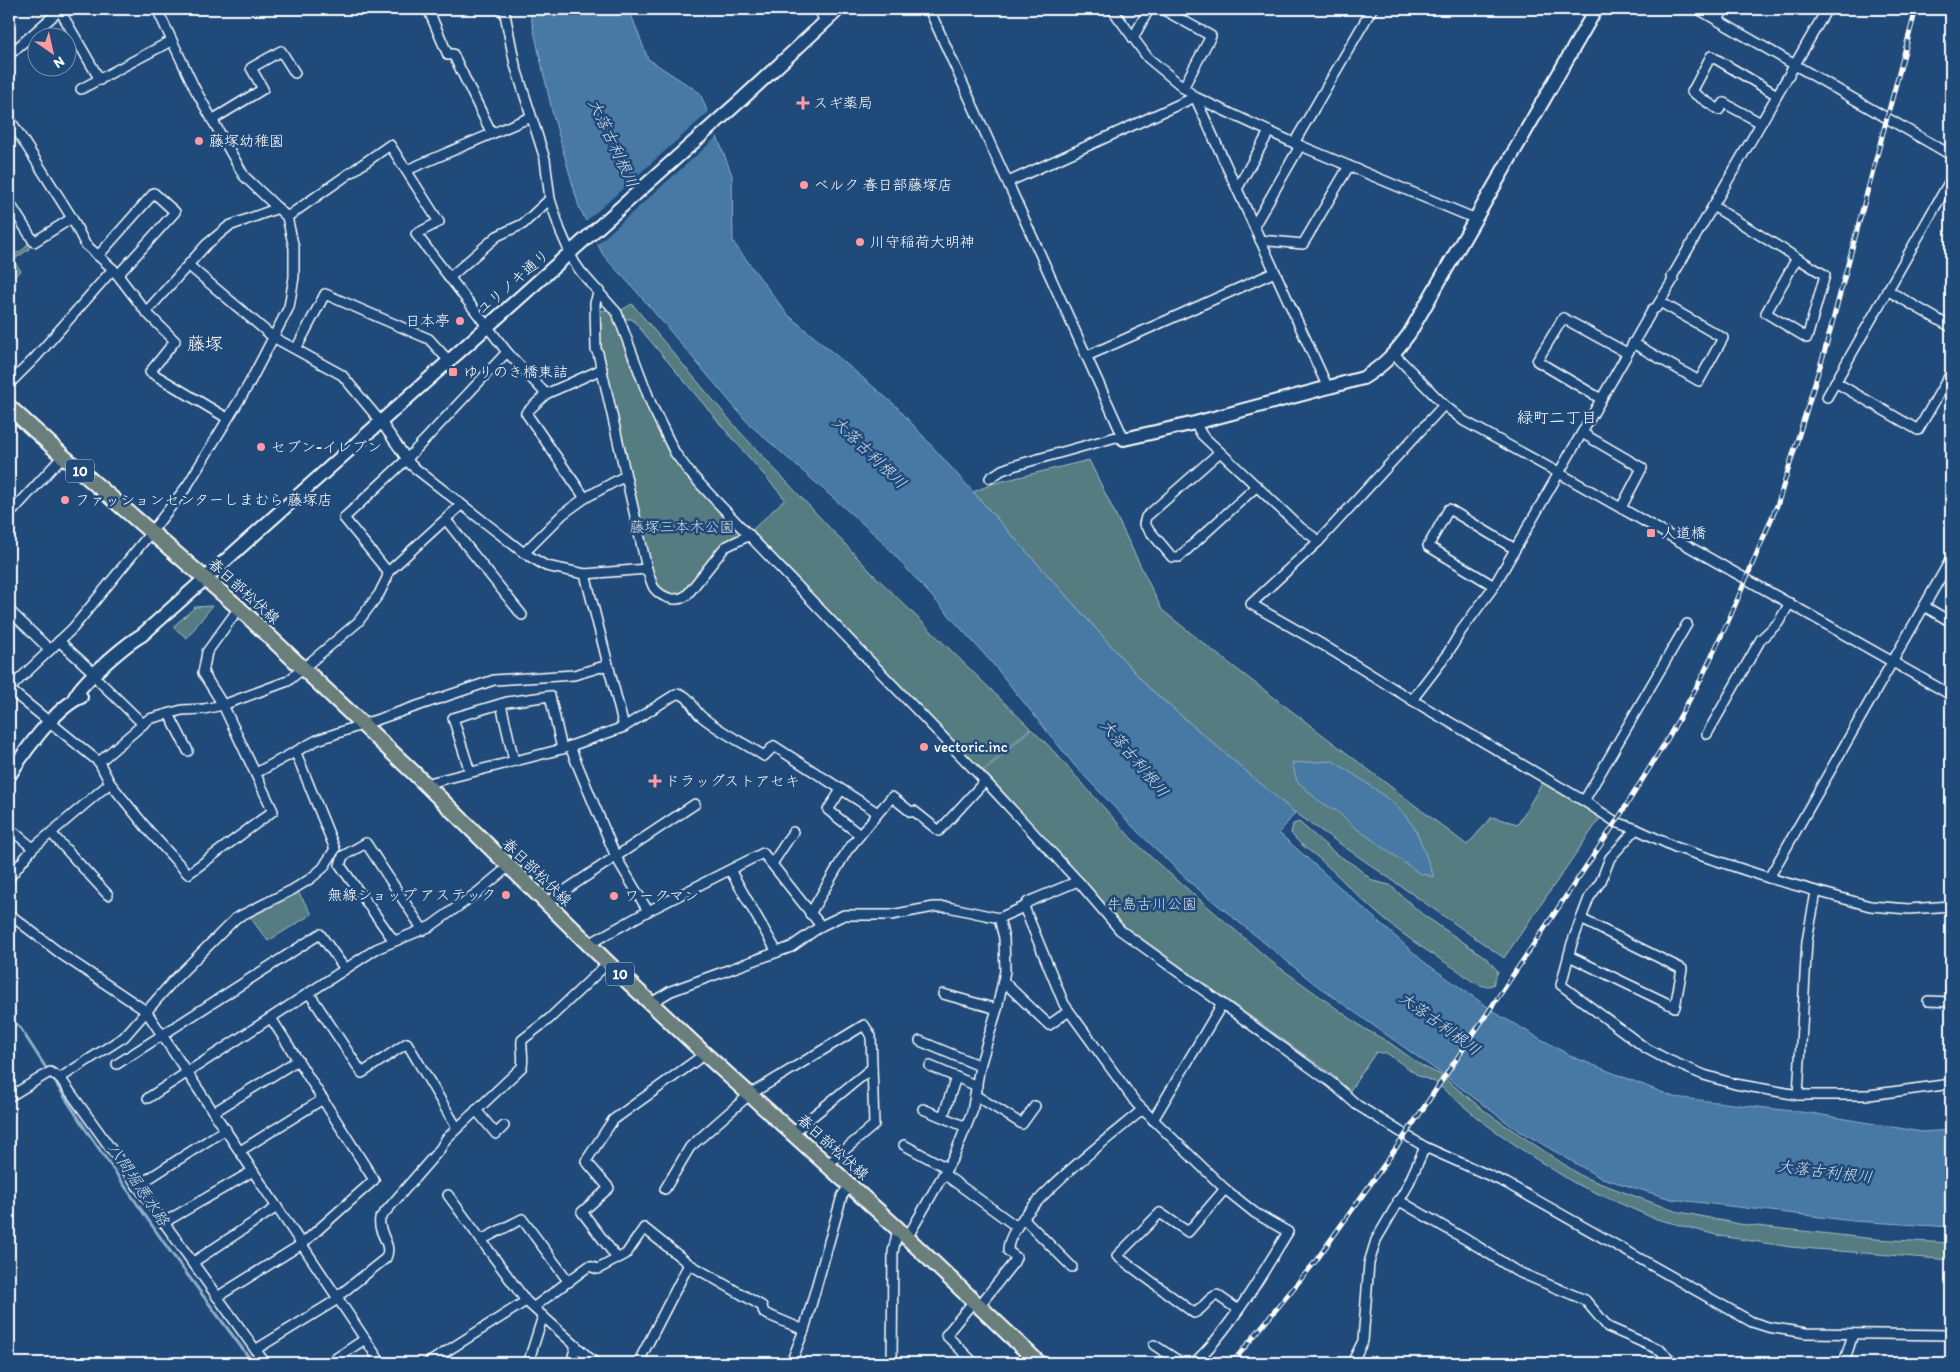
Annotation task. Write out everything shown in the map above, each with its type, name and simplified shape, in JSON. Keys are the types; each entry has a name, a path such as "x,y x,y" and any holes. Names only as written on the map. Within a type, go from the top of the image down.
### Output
{"main road":[{"name":"春日部松伏線","path":"9,407 62,456 206,578 303,667 608,963 705,1054 903,1233 1039,1363"}],"street":[{"path":"9,56 59,9 100,80"},
{"path":"157,9 171,41 212,120 244,176 287,217 294,248 294,277 289,307 249,384 187,486 152,532 73,628 9,689 98,762 110,783 149,831 188,874 273,811 223,705 203,673 207,652 239,608"},
{"path":"428,9 448,55 452,54 492,134"},
{"path":"504,9 515,65 545,159 550,199 560,230 570,254 581,272 617,312 652,406 675,453 690,473 985,781 1078,881 1120,930 1332,1082 1356,1105 1425,1147 1506,1183 1752,1322 1768,1327 1806,1333 1951,1335"},
{"path":"819,9 825,22"},
{"name":"ユリノキ通り","path":"9,776 17,762 50,722 74,700 81,697 97,678 139,645 142,636 724,116 839,9"},
{"path":"929,9 1124,439"},
{"path":"1112,9 1148,58 1195,97 1297,145 1476,219"},
{"path":"1133,38 1149,9"},
{"path":"1162,9 1211,36 1183,88"},
{"path":"1254,226 1372,9"},
{"path":"990,478 1002,470 1022,463 1116,437 1124,439 1195,423 1328,388 1362,378 1378,369 1394,354 1409,334 1596,9"},
{"path":"1698,9 1951,155"},
{"path":"1718,20 1724,9"},
{"path":"1412,700 1448,653 1461,631 1494,586 1653,309 1656,308 1673,280 1672,277 1827,9"},
{"path":"81,90 171,41"},
{"path":"212,120 263,89 252,68 281,51 295,73"},
{"path":"1761,123 1724,103 1719,110 1692,92 1711,56 1777,95"},
{"path":"1008,182 1195,97"},
{"path":"1195,97 1328,388"},
{"path":"407,170 531,117"},
{"path":"9,118 72,218 85,244 115,272 146,312 175,340 150,372 227,418"},
{"path":"1237,189 1269,132"},
{"path":"287,217 390,145 439,222 416,234 507,352 546,394"},
{"path":"1260,240 1303,244 1349,166"},
{"path":"1827,397 1951,179"},
{"path":"9,384 115,272 175,212 154,193 98,256"},
{"path":"449,278 497,236 523,224 550,199"},
{"path":"9,202 34,242 72,218"},
{"path":"1713,206 1825,275 1807,338 1766,313 1797,258"},
{"path":"146,312 206,245 229,226 278,208"},
{"path":"188,264 273,337 342,375 381,422 406,460 524,553 546,566 585,574 646,568"},
{"path":"1087,356 1275,272"},
{"path":"1888,290 1951,327"},
{"path":"599,291 595,303 596,350 602,369 646,568 654,587 675,600 682,599 725,547 750,535"},
{"path":"296,349 325,294 429,339 449,361"},
{"path":"1633,344 1699,381 1723,338 1660,302"},
{"path":"1601,399 1537,361 1563,318 1628,354"},
{"path":"388,572 344,518 406,460 507,352"},
{"path":"1394,354 1444,405 1464,421 1951,694"},
{"path":"585,498 526,413 546,394 602,369"},
{"path":"1835,382 1918,430 1951,373"},
{"path":"1444,405 1318,541 1251,604 1584,801 1616,822 1675,847 1769,878 1870,906 1909,909 1951,906"},
{"path":"1195,423 1202,435 1318,541"},
{"path":"1582,433 1642,468 1621,508"},
{"path":"1220,452 1146,517 1144,524 1172,557 1180,557 1257,486"},
{"path":"9,515 62,456"},
{"path":"524,553 563,514 585,498 625,476"},
{"path":"98,762 149,719 182,710 204,709 223,705 288,680 358,622 379,594 388,572 461,505"},
{"path":"1494,586 1428,546 1448,509 1515,549"},
{"path":"446,520 522,615"},
{"path":"1769,878 1951,559"},
{"path":"585,574 624,726"},
{"path":"1707,734 1761,639 1778,622 1790,603"},
{"path":"1924,606 1951,622"},
{"path":"9,610 50,650"},
{"path":"1584,801 1686,624"},
{"path":"59,640 143,724"},
{"path":"256,774 317,740 494,680 574,675 608,665"},
{"path":"425,784 566,748 624,726 676,694 681,694 686,696 700,715 764,756 774,746 878,814"},
{"path":"470,772 453,718 501,704 550,696 566,748 616,857 648,911"},
{"path":"501,704 514,761"},
{"path":"169,714 188,751"},
{"path":"60,1078 124,1037 146,1011 236,918 292,890 324,868 335,849 296,753"},
{"path":"810,914 847,851 892,797 939,830 985,781"},
{"path":"9,878 33,848 110,783"},
{"path":"841,790 828,810 860,835"},
{"path":"546,904 695,804"},
{"path":"9,828 33,848"},
{"path":"1636,829 1610,858 1601,880 1589,898 1561,985 1644,1047 1668,1060 1727,1082 1798,1094 1869,1095 1951,1084"},
{"path":"772,864 793,832"},
{"path":"51,833 108,895"},
{"path":"394,942 340,865 343,856 366,843 423,930"},
{"path":"589,944 648,911 764,853 821,926"},
{"path":"148,1098 376,949 431,926 508,867"},
{"path":"730,870 778,952"},
{"path":"651,1003 671,991 778,952 807,937 821,926 844,916 891,915 934,907 999,918 1024,907 1028,902 1078,881"},
{"path":"1798,1094 1807,942 1816,892"},
{"path":"1024,907 1064,1004 1142,1110 1225,1189 1255,1213 1288,1232 1207,1351 1194,1363"},
{"path":"9,914 62,954 146,1011 381,1363"},
{"path":"892,1363 892,1252 946,1171 972,1112 980,1066 997,1009 1005,971 1004,938 999,918"},
{"path":"1569,956 1675,1007 1682,969 1581,919"},
{"path":"117,1064 320,934 345,969"},
{"path":"256,1350 338,1298 386,1258 389,1247 380,1229 380,1218 457,1128 522,1067 524,1059 521,1048 522,1040 549,1019 608,963"},
{"path":"1003,981 1049,1025 1069,1011"},
{"path":"309,993 362,1073 407,1043 457,1128"},
{"path":"942,994 997,1009"},
{"path":"1928,1001 1951,1002"},
{"path":"1153,1120 1222,1004"},
{"path":"217,1297 302,1244 374,1180 271,1018"},
{"path":"665,1189 690,1147 750,1095 864,1025 871,1036 874,1125 827,1165"},
{"path":"920,1042 980,1066"},
{"path":"617,1258 582,1212 609,1188 586,1161 613,1120 705,1054"},
{"path":"214,1112 298,1060"},
{"path":"930,1066 956,1077 1022,1124 1035,1106"},
{"path":"792,1133 872,1068"},
{"path":"9,1097 50,1072 60,1078 265,1363"},
{"path":"943,1117 956,1077"},
{"path":"240,1151 323,1099"},
{"path":"923,1109 966,1127"},
{"path":"476,1110 496,1134 504,1126"},
{"path":"974,1363 946,1335 977,1304 1014,1262 1016,1257 1008,1251 1008,1243 1017,1227 1054,1185 1142,1110"},
{"path":"137,1186 226,1130"},
{"path":"904,1146 946,1171 1017,1227"},
{"path":"1352,1363 1363,1341 1369,1263 1376,1240 1407,1187 1425,1147"},
{"path":"163,1223 253,1171"},
{"path":"791,1363 804,1330 842,1196 850,1185"},
{"path":"1225,1189 1188,1232 1160,1213 1117,1256 1194,1313 1200,1311 1211,1297 1217,1295 1237,1309"},
{"path":"448,1195 530,1304 595,1363"},
{"path":"1398,1200 1516,1271 1586,1300 1608,1326 1660,1350 1674,1363"},
{"path":"192,1263 277,1207"},
{"path":"1023,1218 1072,1267"},
{"path":"481,1240 522,1219 569,1282"},
{"path":"428,1363 569,1282 588,1266 598,1269 626,1254 644,1228 689,1264 762,1306 764,1313 804,1330"},
{"path":"638,1363 689,1264"},
{"path":"528,1363 543,1316"},
{"path":"1844,1363 1853,1334"},
{"path":"329,1363 365,1339"},
{"path":"1154,1344 1182,1363"},
{"path":"571,1363 576,1346"}],"green space":[{"path":"28,243 30,246 28,250 13,260 21,271 9,280 9,258 24,249"},
{"name":"藤塚三本木公園","path":"632,304 740,432 871,572 1030,728 982,772 750,532 785,499 632,319 623,319 616,325 654,418 672,454 743,534 722,544 690,587 679,596 667,592 660,587 651,568 598,337 597,311 607,310 611,316"},
{"path":"1089,460 1162,610 1467,845 1492,817 1518,824 1545,778 1603,814 1504,958 1290,809 1149,688 973,492 995,483"},
{"path":"212,606 187,638 173,627 195,607"},
{"name":"牛島古川公園","path":"1031,729 1048,745 1131,838 1272,962 1365,1029 1390,1043 1422,1066 1439,1074 1490,1115 1583,1177 1675,1211 1739,1224 1875,1239 1951,1243 1951,1260 1790,1247 1720,1236 1653,1218 1576,1184 1531,1156 1480,1120 1435,1082 1419,1076 1388,1054 1376,1052 1349,1092 1334,1076 1123,925 983,773"},
{"path":"1299,822 1336,854 1354,865 1373,881 1390,885 1422,914 1485,957 1498,971 1493,985 1483,986 1473,982 1428,952 1384,919 1294,837 1291,833 1293,824"},
{"path":"298,892 312,914 268,941 249,916"}],"water":[{"name":"大落古利根川","path":"529,9 629,9 648,59 700,93 732,175 733,242 787,314 896,406 1149,688 1295,813 1279,833 1424,962 1502,1017 1573,1057 1674,1097 1817,1114 1922,1132 1951,1130 1951,1227 1853,1221 1671,1199 1599,1177 1513,1127 1315,984 1192,884 1138,832 1075,766 993,664 880,539 749,424 637,292 603,255 579,207 553,115"},
{"path":"1333,761 1375,789 1412,824 1434,877 1419,873 1353,826 1338,812 1319,801 1297,781 1292,763"}],"pier":[{"path":"710,111 719,135 596,245 584,223"}],"waterway":[{"name":"八間堀悪水路","path":"9,1016 21,1029 84,1127 167,1247 253,1363"}],"railway":[{"path":"1232,1363 1315,1262 1406,1134 1616,822 1668,738 1701,679 1730,617 1778,503 1825,350 1916,9"}],"place":[{"name":"スギ薬局","path":"803,103"},
{"name":"藤塚幼稚園","path":"199,141"},
{"name":"ベルク 春日部藤塚店","path":"804,185"},
{"name":"川守稲荷大明神","path":"860,242"},
{"name":"日本亭","path":"460,321"},
{"name":"ゆりのき橋東詰","path":"453,372"},
{"name":"セブン-イレブン","path":"261,447"},
{"name":"ファッションセンターしまむら 藤塚店","path":"65,500"},
{"name":"人道橋","path":"1651,533"},
{"name":"vectoric.inc","path":"924,747"},
{"name":"ドラッグストアセキ","path":"655,781"},
{"name":"無線ショップ アステック","path":"506,895"},
{"name":"ワークマン","path":"614,896"}],"district":[{"name":"藤塚","path":"205,344"},
{"name":"緑町二丁目","path":"1557,417"}]}
